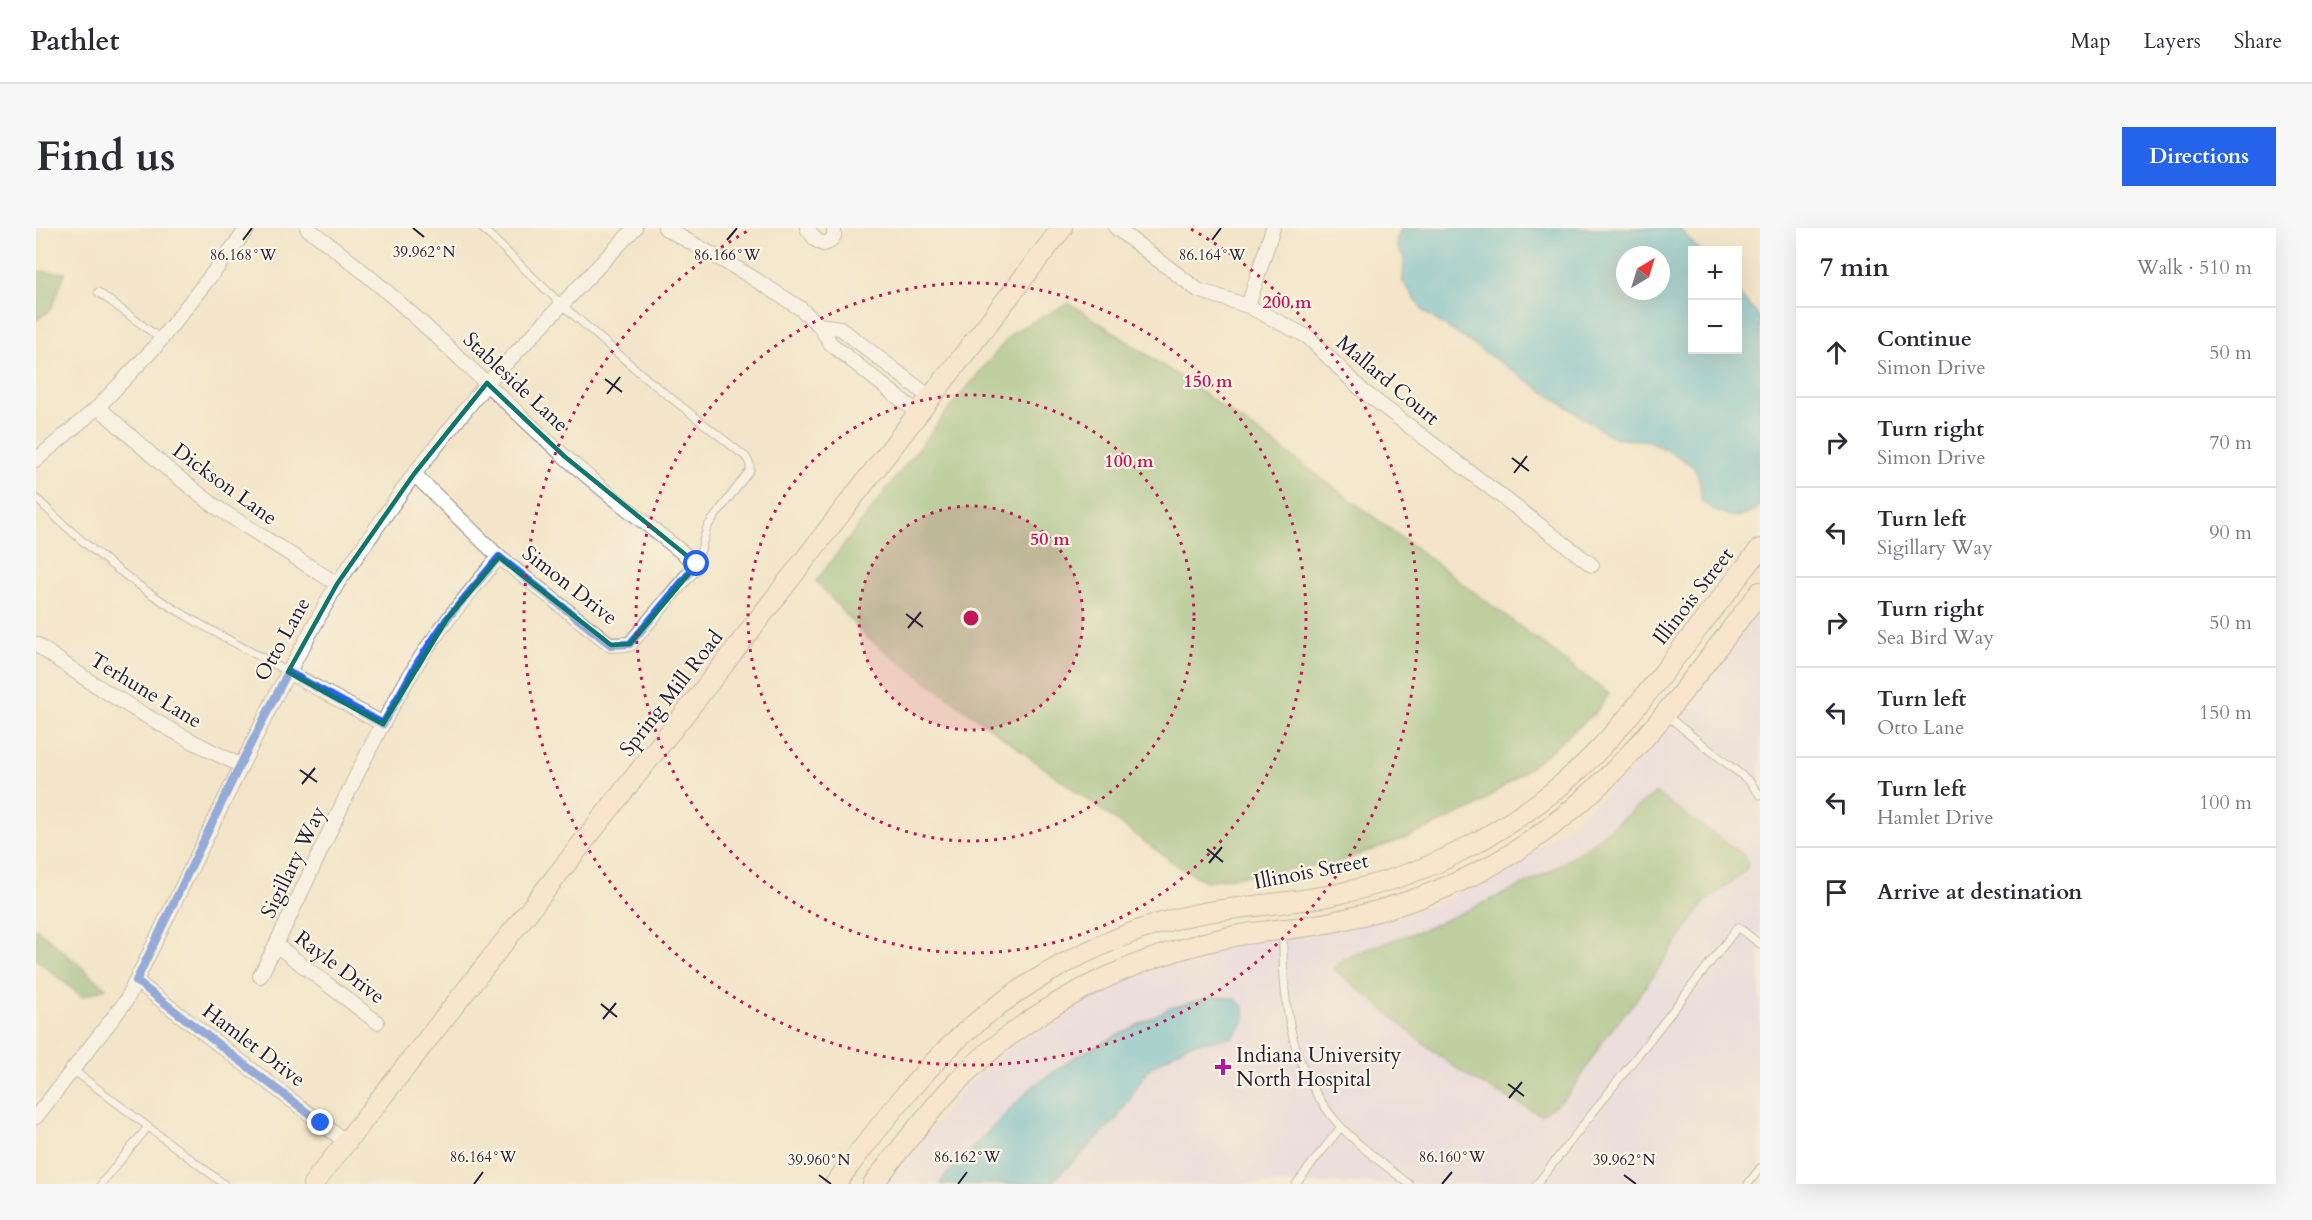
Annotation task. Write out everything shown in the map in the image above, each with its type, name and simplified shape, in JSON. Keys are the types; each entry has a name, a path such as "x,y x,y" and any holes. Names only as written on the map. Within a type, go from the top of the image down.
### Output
{"street":[{"path":"36,460 98,407 161,339 248,228"},
{"name":"Stableside Lane","path":"307,228 347,257 403,304 564,456 697,564"},
{"name":"Otto Lane","path":"36,1117 126,1001 240,765 337,584 414,474 487,383 634,228"},
{"path":"665,228 745,273 800,308 819,325 831,344 924,406"},
{"path":"807,228 816,240 823,244 829,242 834,236 834,228"},
{"name":"Spring Mill Road","path":"313,1184 720,669 1062,228"},
{"name":"Mallard Court","path":"1116,228 1198,290 1248,306 1308,338 1363,391 1592,565"},
{"path":"1248,306 1273,228"},
{"name":"Dickson Lane","path":"98,407 164,466 216,507 337,584"},
{"name":"Simon Drive","path":"414,474 499,557 611,645 630,644 697,564"},
{"name":"Illinois Street","path":"835,1184 872,1136 943,1053 984,1017 1029,985 1077,958 1153,926 1206,913 1340,894 1393,879 1444,860 1514,820 1579,770 1616,731 1760,549"},
{"name":"Sigillary Way","path":"260,976 383,724 418,662 447,619 499,557"},
{"path":"873,1184 955,1083 1010,1035 1055,1005 1110,975 1161,956 1213,941 1347,919 1400,905 1451,885 1500,860 1546,831 1589,796 1628,758 1760,592"},
{"name":"Terhune Lane","path":"36,644 86,681 148,718 240,765"},
{"path":"288,672 383,724"},
{"name":"Rayle Drive","path":"276,945 377,1022"},
{"name":"Hamlet Drive","path":"136,981 346,1142"}],"lane":[{"path":"482,228 561,304 656,386 746,457 750,470 707,527 697,564"},
{"path":"98,292 161,339"},
{"path":"36,498 94,551 139,585 184,614 288,672"},
{"path":"1665,714 1749,781 1760,795"},
{"path":"1537,1184 1738,927 1760,944"},
{"path":"1283,929 1285,994 1290,1033 1299,1060 1315,1092 1341,1127 1409,1184"},
{"path":"73,1070 224,1184"},
{"path":"101,1184 148,1127"},
{"path":"1296,1184 1341,1127"},
{"path":"1748,1184 1760,1168"}],"highlighted area":[{"path":"487,383 564,456 697,564 630,644 611,645 499,557 447,619 383,724 288,672 337,584 414,474"}],"shaded area":[{"path":"1760,608 1760,1184 886,1184 962,1090 1004,1052 1059,1012 1119,981 1168,962 1250,941 1345,929 1433,905 1496,874 1531,852 1575,821 1613,786 1656,741"}],"green space":[{"path":"36,271 65,273 51,309 36,321"},
{"path":"1069,303 1139,349 1275,445 1609,694 1596,712 1548,753 1476,807 1406,838 1335,863 1205,881 1178,866 865,636 816,581 948,410 1013,332"},
{"path":"1655,793 1741,853 1748,865 1745,871 1705,902 1636,1000 1606,1036 1565,1098 1541,1115 1463,1073 1333,969 1349,955 1425,929 1521,886 1557,867"},
{"path":"36,928 106,988 82,997 36,959"}],"water":[{"path":"1402,228 1679,228 1695,246 1688,246 1688,354 1742,354 1742,298 1760,318 1760,506 1753,512 1738,516 1722,514 1715,510 1701,500 1698,475 1694,468 1685,461 1648,441 1611,436 1424,312 1403,282 1404,259 1397,246 1397,238"},
{"path":"1212,997 1234,998 1244,1007 1245,1019 1233,1037 1188,1044 1148,1069 1116,1120 1050,1184 940,1184 944,1177 1031,1088 1074,1058 1170,1008"}],"place":[{"name":"Indiana University North Hospital","path":"1223,1067"}],"route":[{"path":"321,1123 136,981 240,765 288,672 383,724 418,662 447,619 499,557 611,645 630,644 697,564"}]}
